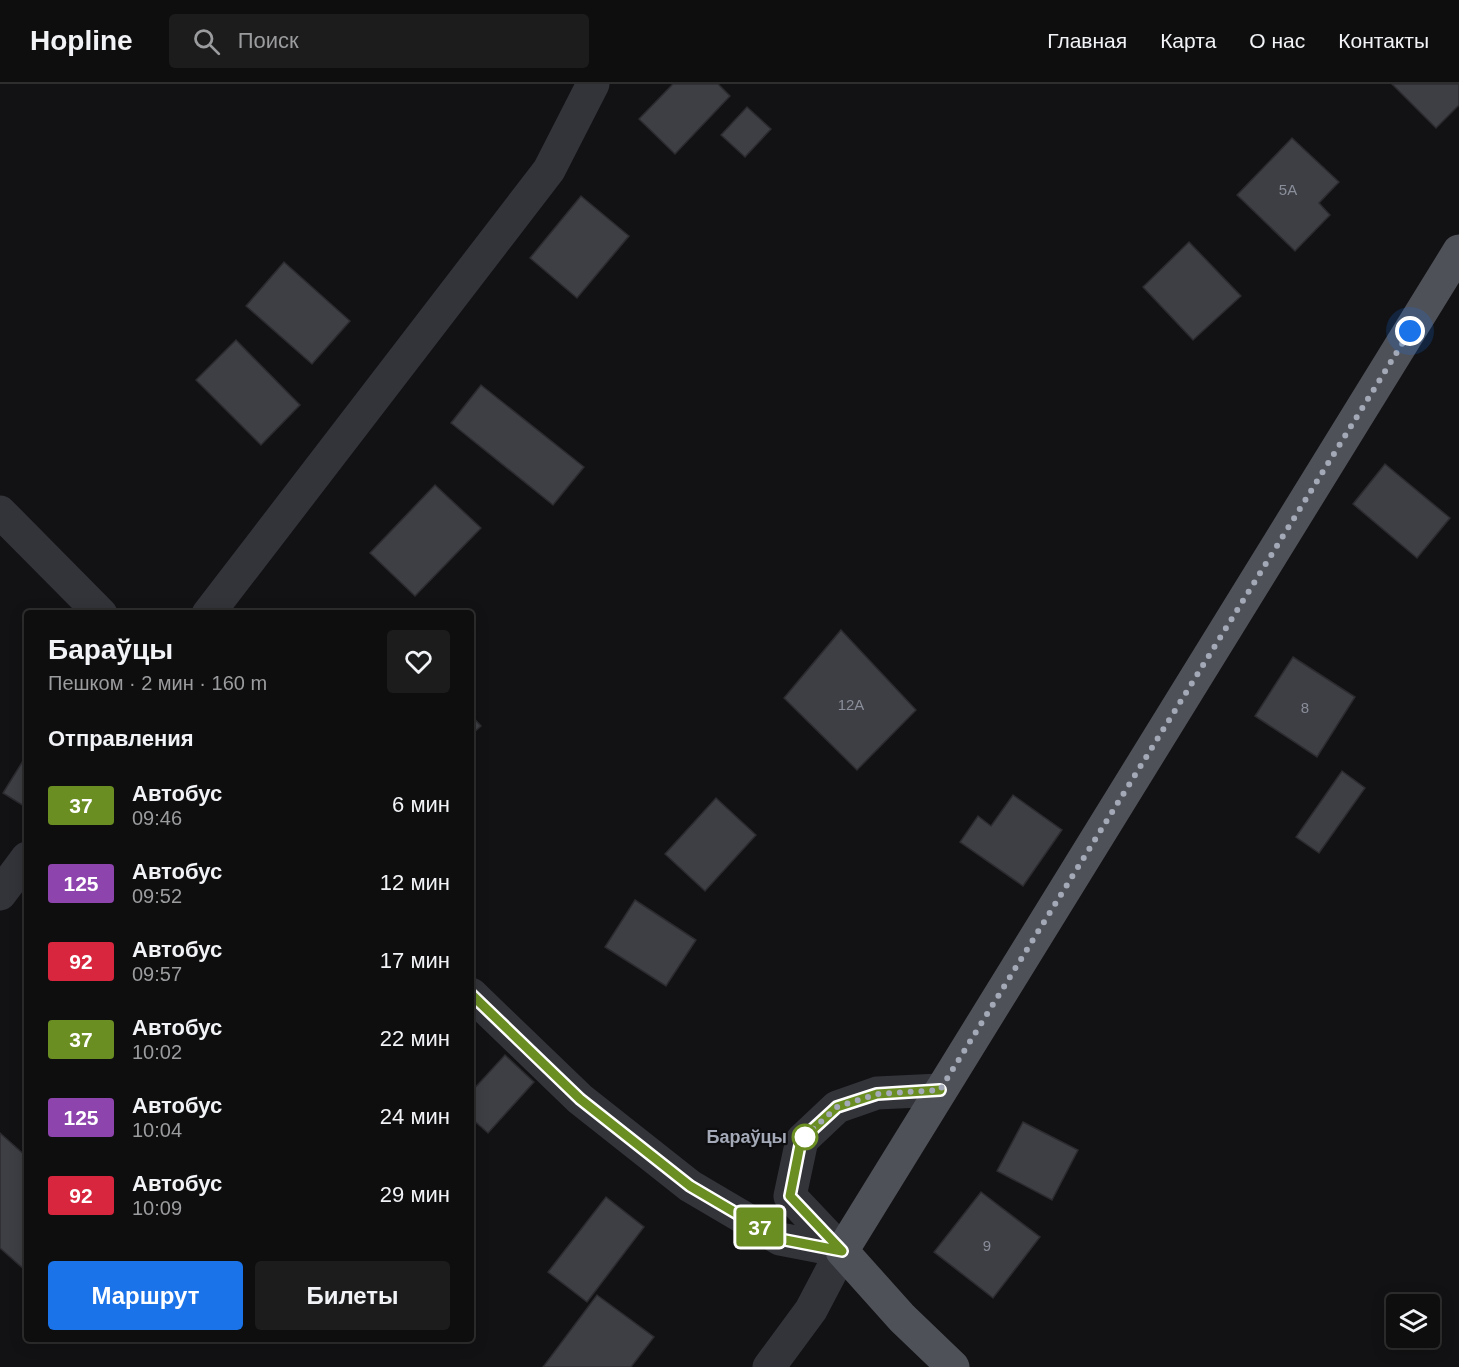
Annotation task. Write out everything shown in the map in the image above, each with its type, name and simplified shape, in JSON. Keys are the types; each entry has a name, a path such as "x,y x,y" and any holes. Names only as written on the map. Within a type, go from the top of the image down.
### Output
{"main road":[{"path":"953,1367 902,1318 842,1251 1459,251"}],"street":[{"path":"211,610 549,170 594,84"},
{"path":"0,512 97,610"},
{"path":"0,894 24,862"},
{"path":"474,997 580,1099 690,1186 780,1239 842,1251"},
{"path":"842,1251 790,1196 801,1140 837,1107 877,1094 940,1090"},
{"path":"769,1367 811,1310 842,1251"}],"building":[{"path":"673,84 718,84 730,96 675,154 639,119"},
{"path":"1392,84 1459,84 1459,105 1436,128"},
{"path":"747,107 771,129 745,157 721,135"},
{"path":"1292,138 1339,182 1319,203 1330,215 1295,251 1237,195"},
{"path":"581,196 629,236 577,298 530,258"},
{"path":"1189,242 1241,296 1193,340 1143,287"},
{"path":"284,262 350,321 312,364 246,306"},
{"path":"236,340 300,405 261,445 196,380"},
{"path":"481,385 584,467 553,505 451,423"},
{"path":"1385,464 1450,518 1417,558 1353,504"},
{"path":"435,485 481,528 415,596 370,553"},
{"path":"841,630 916,710 857,770 784,698"},
{"path":"1293,657 1355,697 1317,757 1255,716"},
{"path":"474,718 481,726 474,732"},
{"path":"24,759 24,806 3,793"},
{"path":"1342,771 1365,788 1319,853 1296,837"},
{"path":"1013,795 1062,830 1023,886 960,842 978,816 991,826"},
{"path":"716,798 756,835 705,891 665,854"},
{"path":"635,900 696,940 666,986 605,947"},
{"path":"505,1055 534,1082 488,1133 474,1121 474,1089"},
{"path":"1023,1122 1078,1150 1052,1200 997,1171"},
{"path":"0,1133 24,1154 24,1269 0,1248"},
{"path":"981,1192 1040,1237 993,1298 934,1252"},
{"path":"606,1197 644,1227 587,1302 548,1272"},
{"path":"597,1295 654,1337 631,1367 543,1367"}],"bus line":[{"name":"37","path":"474,997 580,1099 690,1186 780,1239 842,1251 790,1196 801,1140 837,1107 877,1094 940,1090"}],"place":[{"name":"Бараўцы","path":"805,1137"}],"route":[{"path":"805,1137 801,1140 837,1107 877,1094 940,1090 1410,331"}]}
